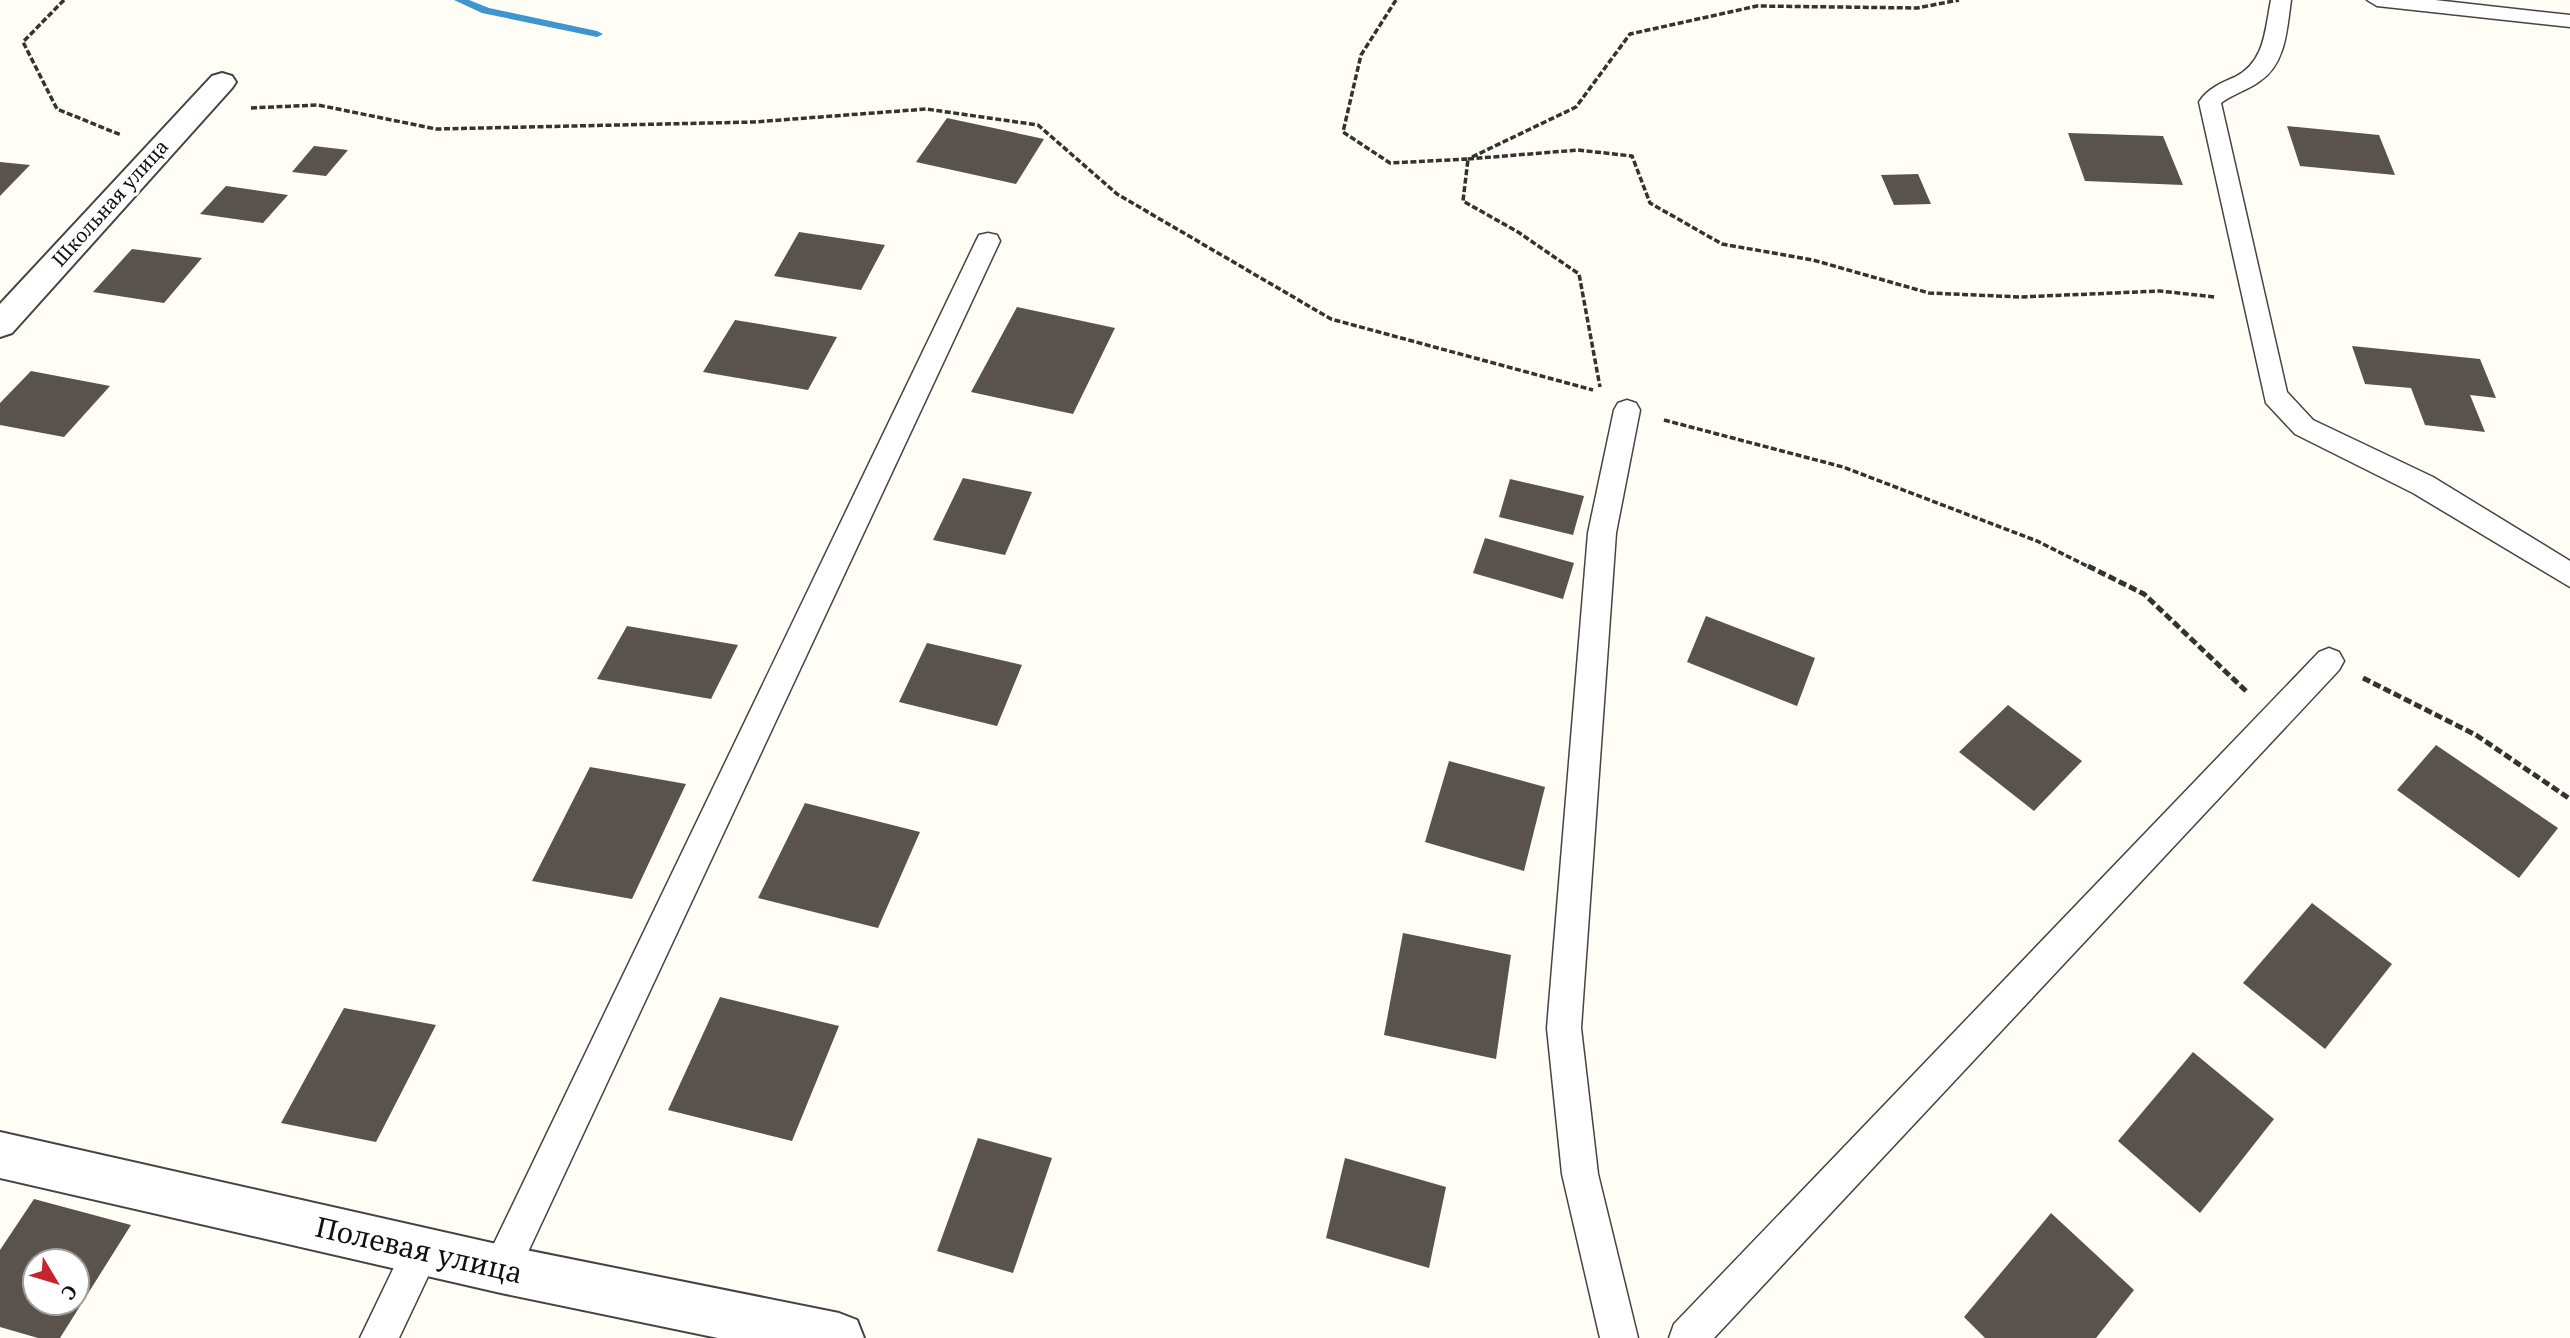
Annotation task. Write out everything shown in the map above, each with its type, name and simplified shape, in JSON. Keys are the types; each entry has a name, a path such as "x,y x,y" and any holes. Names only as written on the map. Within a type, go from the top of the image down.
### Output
{"street":[{"name":"Школьная улица","path":"0,325 222,82"},
{"name":"Полевая улица","path":"0,1155 501,1269 839,1338"}],"lane":[{"path":"2281,0 2270,55 2255,76 2222,89 2210,103 2275,396 2304,427 2423,485 2570,575"},
{"path":"2377,0 2570,21"},
{"path":"501,1269 988,241"},
{"path":"1619,1338 1580,1174 1564,1027 1602,533 1628,410"},
{"path":"1688,1338 2329,661"},
{"path":"379,1338 421,1251"}],"path":[{"path":"64,0 23,42 57,109 158,149"},
{"path":"1396,0 1361,55 1343,132 1390,163 1578,150 1632,156 1650,203 1722,244 1813,260 1928,293 2020,297 2160,291 2253,301"},
{"path":"1468,159 1576,107 1630,34 1757,6 1917,8 1959,0"},
{"path":"195,110 318,105 436,129 754,122 926,109 1038,125 1117,194 1331,320 1601,392 1579,274 1518,232 1463,201 1468,159"},
{"path":"1628,410 1843,467 2037,541 2144,594 2274,718"},
{"path":"2329,661 2476,735 2570,799"}],"building":[{"path":"947,118 1044,139 1016,184 916,162"},
{"path":"2287,126 2379,135 2395,175 2300,166"},
{"path":"2068,133 2163,136 2183,185 2085,181"},
{"path":"314,146 348,150 326,176 292,172"},
{"path":"0,162 30,165 0,196"},
{"path":"1918,174 1931,204 1894,205 1881,175"},
{"path":"226,186 288,195 263,223 200,214"},
{"path":"799,232 885,245 861,290 774,276"},
{"path":"132,249 202,258 164,303 93,292"},
{"path":"1017,307 1115,328 1073,414 971,392"},
{"path":"735,320 837,337 808,390 703,372"},
{"path":"2352,346 2480,359 2496,398 2470,395 2485,432 2425,425 2411,388 2365,384"},
{"path":"31,371 110,386 64,437 0,425 0,403"},
{"path":"963,478 1032,492 1005,555 933,540"},
{"path":"1510,479 1584,496 1573,535 1499,517"},
{"path":"1485,538 1574,563 1563,599 1473,573"},
{"path":"1706,616 1815,658 1797,706 1687,662"},
{"path":"627,626 738,645 711,699 597,679"},
{"path":"927,643 1022,665 997,726 899,702"},
{"path":"2008,705 2082,761 2034,811 1959,752"},
{"path":"2436,745 2558,828 2519,878 2397,790"},
{"path":"1449,761 1545,787 1524,871 1425,842"},
{"path":"590,767 686,784 632,899 532,881"},
{"path":"805,803 920,832 878,928 758,898"},
{"path":"2312,903 2392,964 2325,1049 2243,983"},
{"path":"1403,933 1511,955 1496,1059 1384,1035"},
{"path":"720,997 839,1026 792,1141 668,1110"},
{"path":"344,1008 436,1025 376,1142 281,1123"},
{"path":"2193,1052 2274,1119 2200,1213 2118,1141"},
{"path":"978,1138 1052,1158 1013,1273 937,1251"},
{"path":"1345,1158 1446,1187 1429,1268 1326,1238"},
{"path":"34,1199 131,1225 91,1289 91,1247 21,1247 21,1317 73,1317 60,1338 38,1338 0,1327 0,1250"},
{"path":"2051,1213 2134,1290 2096,1338 1985,1338 1964,1317"}],"waterway":[{"path":"460,0 486,11 597,34"}]}
